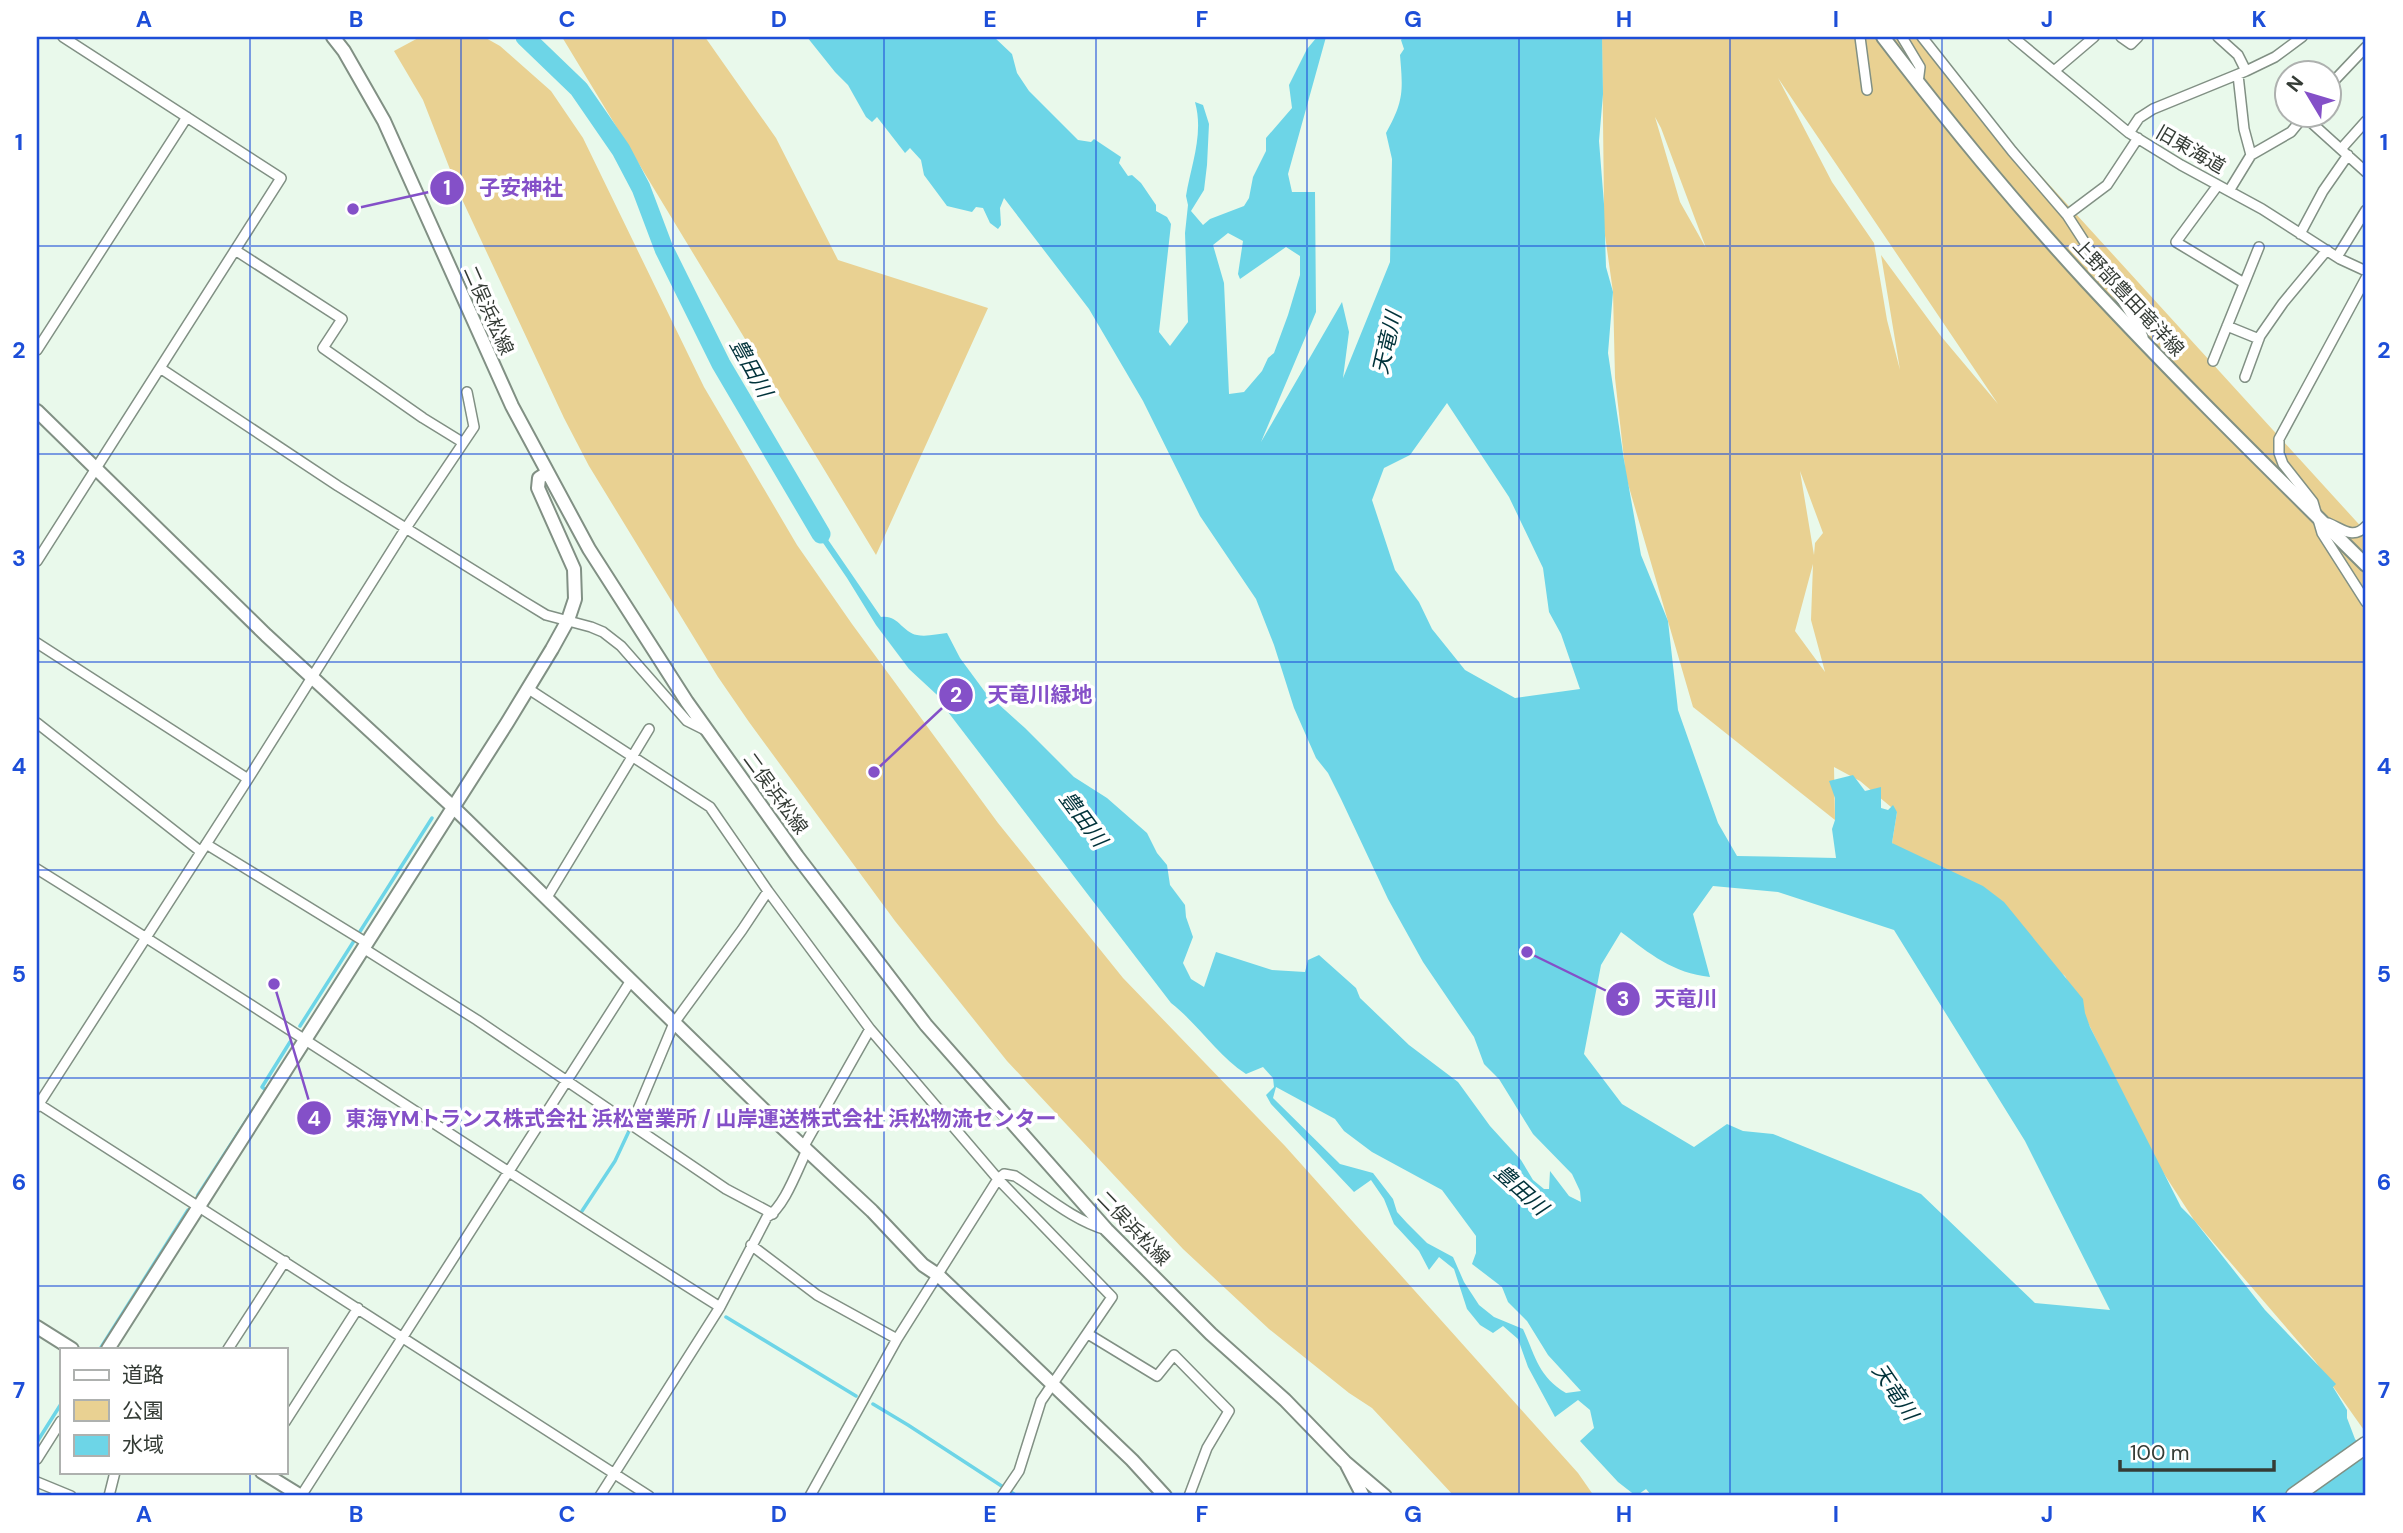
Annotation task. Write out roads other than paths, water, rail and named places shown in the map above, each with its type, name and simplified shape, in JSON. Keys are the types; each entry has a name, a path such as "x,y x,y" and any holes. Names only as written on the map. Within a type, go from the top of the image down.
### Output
{"highway":[{"path":"2294,1496 2366,1445"}],"main road":[{"name":"二俣浜松線","path":"333,37 344,51 384,121 512,406 589,549 709,732 805,867 926,1025 1107,1230 1212,1334 1285,1400 1345,1462 1385,1496"},
{"name":"上野部豊田竜洋線","path":"1883,37 1918,83 2058,249 2205,407 2366,565"},
{"path":"37,411 312,678 453,807 630,982 872,1211 923,1265 938,1275 1132,1460 1164,1496"},
{"path":"109,1348 304,1040 361,941 453,807 568,620 575,599 574,569 538,488 539,478 547,473"},
{"path":"37,1327 70,1348"},
{"name":"二俣浜松線","path":"1345,1462 1363,1496"},
{"path":"265,1474 301,1496"}],"street":[{"path":"37,561 281,178 63,37"},
{"path":"1860,37 1867,90"},
{"path":"1902,37 1920,67 1918,83"},
{"path":"1922,37 2012,151 2067,215 2135,320 2147,345"},
{"name":"旧東海道","path":"2013,37 2129,133 2337,257 2366,271"},
{"path":"2054,71 2094,37"},
{"path":"2121,37 2131,44 2137,37"},
{"path":"2218,37 2238,55 2242,73 2244,129 2251,155"},
{"path":"2129,133 2139,118 2153,109 2242,73 2275,57 2302,37"},
{"path":"2344,70 2366,47"},
{"path":"37,350 187,117"},
{"path":"2300,234 2344,152 2366,121"},
{"path":"2229,191 2251,155 2293,130"},
{"path":"2320,130 2366,172"},
{"path":"2067,215 2107,185 2138,138"},
{"path":"2218,185 2176,242 2244,283"},
{"path":"2337,257 2366,210"},
{"path":"2213,361 2259,247"},
{"path":"235,250 342,319 323,348 462,442"},
{"path":"2245,377 2259,339 2283,303 2327,250"},
{"path":"2366,278 2279,439 2279,453 2283,464 2313,502 2322,533 2366,602"},
{"path":"2227,326 2259,339"},
{"path":"160,368 338,486 546,615 591,626 621,646 682,716 694,726 709,732"},
{"path":"467,392 474,428 406,528 38,1105 200,1206 649,1496"},
{"path":"2319,519 2351,534 2360,533 2366,526"},
{"path":"37,643 248,779"},
{"path":"527,688 710,807 870,1029 998,1179 1112,1297 1041,1401 1019,1471 1002,1496"},
{"path":"37,723 203,847 361,941 726,1189 773,1214"},
{"path":"545,899 649,729"},
{"path":"37,869 720,1307"},
{"path":"631,1126 674,1023 729,950 768,891"},
{"path":"301,1496 630,982"},
{"path":"600,1496 720,1307 751,1245 767,1217 773,1214 807,1150 805,1144 870,1029"},
{"path":"810,1496 897,1339 998,1179 1004,1174 1015,1176 1078,1217 1107,1230"},
{"path":"751,1245 817,1295 897,1339"},
{"path":"229,1348 285,1261"},
{"path":"287,1419 358,1308"},
{"path":"1088,1334 1157,1376 1174,1355 1229,1411 1207,1448 1189,1496"},
{"path":"37,1460 60,1423"},
{"path":"109,1496 114,1474"},
{"path":"37,1482 71,1496"}],"water":[{"path":"807,37 994,37 1012,54 1017,73 1029,91 1078,140 1091,142 1094,139 1121,157 1119,163 1128,176 1132,175 1141,183 1156,205 1156,211 1167,217 1171,224 1159,332 1170,346 1188,322 1186,196 1196,149 1198,126 1195,102 1203,105 1209,124 1204,190 1191,211 1203,225 1210,219 1244,206 1249,198 1253,177 1266,151 1266,138 1292,108 1289,85 1307,49 1317,37 1326,37 1288,174 1292,192 1315,192 1316,312 1261,442 1342,302 1349,332 1343,378 1390,262 1392,159 1386,133 1401,96 1400,55 1404,49 1401,40 1403,37 1602,37 1603,94 1599,141 1606,267 1613,292 1608,353 1641,555 1668,621 1678,710 1718,823 1737,856 1836,858 1832,829 1835,820 1835,798 1829,781 1853,775 1865,791 1881,787 1881,808 1888,810 1893,805 1897,812 1892,843 1983,886 2004,902 2083,999 2090,1027 2181,1207 2265,1310 2336,1384 2333,1387 2347,1410 2347,1418 2355,1439 2366,1453 2366,1496 1652,1496 1646,1489 1636,1496 1618,1482 1580,1441 1594,1428 1590,1410 1578,1400 1555,1417 1528,1367 1518,1339 1503,1326 1493,1333 1480,1325 1467,1309 1454,1269 1439,1257 1429,1270 1419,1251 1394,1224 1384,1199 1371,1180 1354,1192 1271,1104 1266,1095 1274,1087 1273,1078 1263,1067 1246,1074 1226,1058 1171,1003 948,712 949,706 909,669 876,625 806,518 809,512 881,617 892,618 917,635 947,633 960,658 985,692 1074,777 1107,798 1147,833 1157,853 1167,865 1170,885 1185,905 1193,937 1183,963 1191,979 1204,987 1216,952 1272,970 1305,972 1308,960 1319,955 1356,988 1360,998 1409,1045 1458,1082 1490,1126 1521,1160 1533,1180 1544,1189 1549,1189 1550,1171 1569,1196 1581,1202 1580,1191 1572,1174 1533,1134 1499,1079 1484,1064 1474,1037 1423,962 1388,899 1328,773 1316,758 1294,708 1256,599 1200,516 1143,401 1089,309 1004,198 1000,208 1001,225 998,229 990,223 983,208 976,207 972,212 947,206 924,175 921,160 910,148 905,153 877,117 872,122 866,117 848,85","holes":["1228,233 1243,241 1238,274 1240,279 1286,247 1300,256 1300,275 1274,353 1244,392 1229,394 1224,283 1213,245","1447,403 1509,497 1543,568 1549,612 1561,634 1580,689 1515,698 1465,670 1432,629 1419,602 1395,570 1372,500 1384,468 1410,455","1713,886 1778,892 1894,930 2025,1141 2110,1310 2035,1303 1921,1194 1773,1134 1743,1131 1727,1124 1694,1147 1622,1104 1584,1054 1601,965 1621,932 1673,967 1710,977 1693,914","1276,1087 1335,1119 1344,1131 1372,1152 1442,1190 1476,1236 1476,1253 1472,1264 1502,1287 1508,1302 1527,1321 1548,1355 1581,1391 1566,1393 1549,1380 1523,1329 1494,1317 1479,1305 1464,1282 1453,1257 1427,1243 1407,1223 1373,1173 1340,1164 1273,1098"]}],"waterway":[{"name":"豊田川","path":"525,37 579,89 621,150 641,188 664,249 721,364 821,534"},
{"path":"300,1026 432,818"},
{"path":"198,1195 266,1090 262,1087 290,1042"},
{"path":"582,1211 615,1161 629,1131"},
{"path":"101,1348 188,1210"},
{"path":"726,1317 856,1396"},
{"path":"873,1404 1017,1496"},
{"path":"37,1442 60,1406"}],"place":[{"name":"子安神社","path":"353,209"},
{"name":"天竜川緑地","path":"874,772"},
{"name":"天竜川","path":"1527,952"},
{"name":"東海YMトランス株式会社 浜松営業所 / 山岸運送株式会社 浜松物流センター","path":"274,984"}]}
